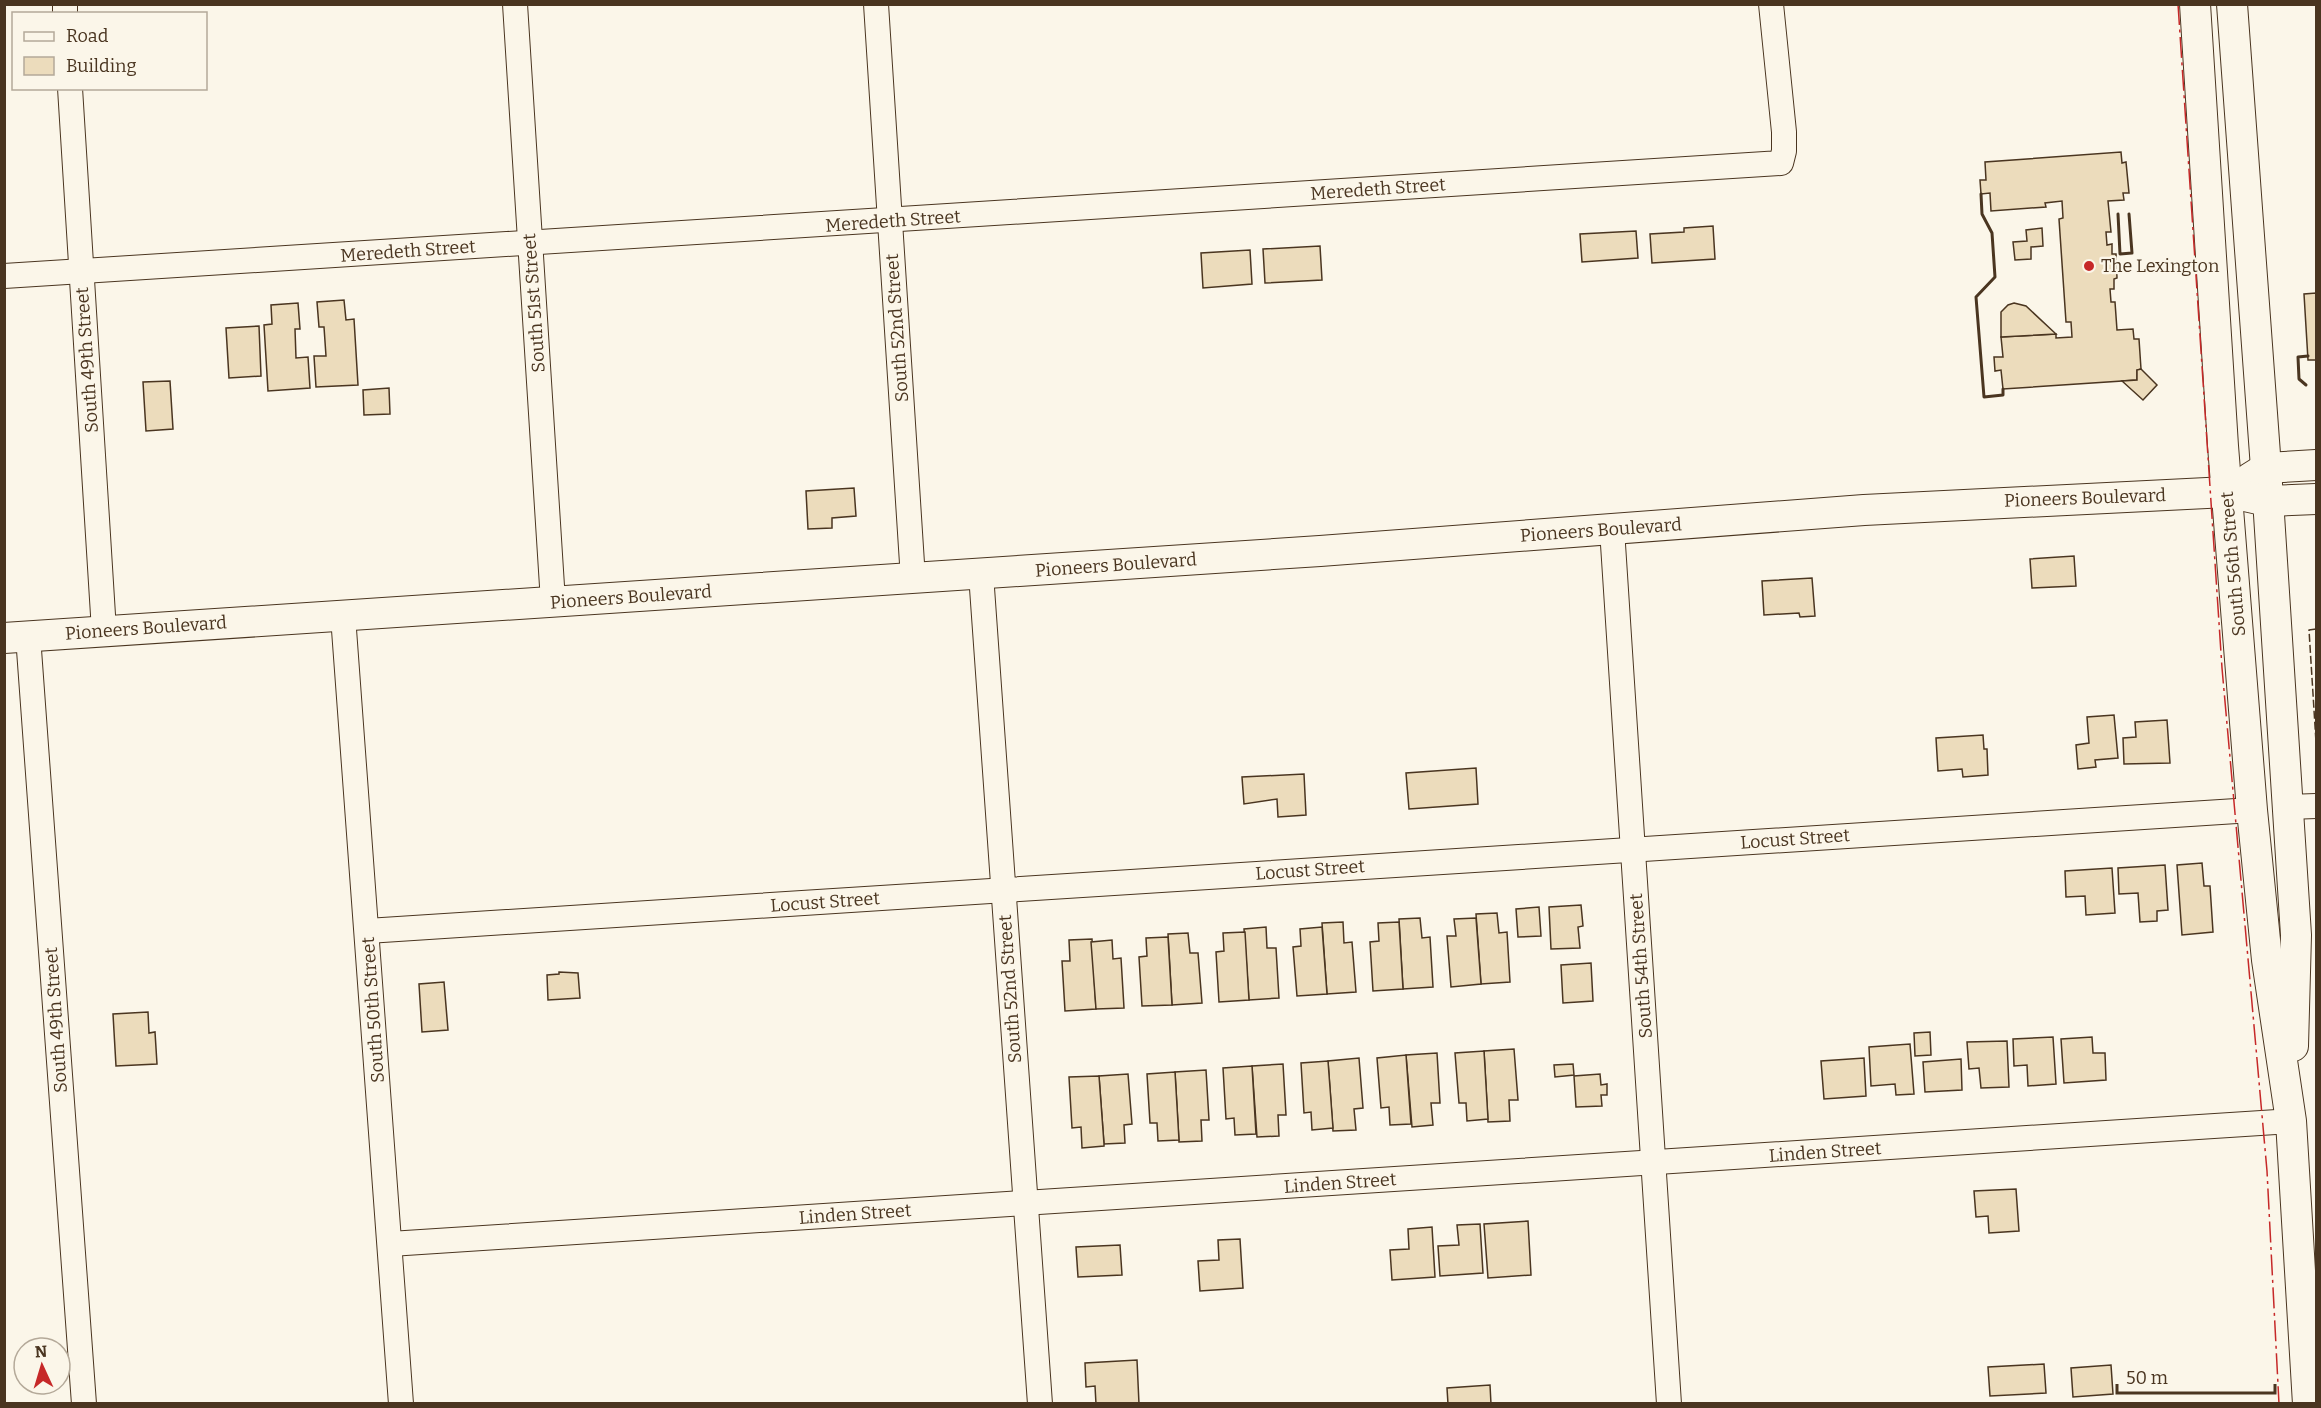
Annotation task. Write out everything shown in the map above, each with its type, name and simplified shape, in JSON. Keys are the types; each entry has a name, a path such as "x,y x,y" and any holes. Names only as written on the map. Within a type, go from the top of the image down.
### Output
{"main road":[{"name":"South 56th Street","path":"2195,4 2227,492 2252,810 2264,937 2291,1121 2308,1404"},
{"name":"South 56th Street","path":"2232,4 2267,501 2302,807 2291,1121"},
{"name":"Pioneers Boulevard","path":"2227,492 2266,468 2316,465"},
{"name":"Pioneers Boulevard","path":"16,637 913,579 1864,510 2227,492 2267,501 2316,499"}],"street":[{"name":"South 51st Street","path":"515,4 553,602"},
{"name":"South 52nd Street","path":"876,4 913,579"},
{"name":"Meredeth Street","path":"4,276 1781,163 1784,151 1784,132 1771,4"},
{"name":"South 49th Street","path":"70,90 104,631"},
{"name":"South 54th Street","path":"1612,529 1669,1404"},
{"name":"South 52nd Street","path":"981,574 1040,1404"},
{"name":"South 50th Street","path":"344,616 401,1404"},
{"name":"South 49th Street","path":"16,637 84,1404"},
{"name":"Locust Street","path":"367,931 2252,810"},
{"name":"Linden Street","path":"390,1244 2291,1121"}],"building":[{"name":"The Lexington","path":"2121,152 2122,163 2126,162 2129,193 2123,193 2124,200 2108,201 2111,232 2106,232 2107,245 2112,244 2112,254 2116,254 2117,278 2114,279 2114,289 2110,289 2111,302 2115,302 2117,330 2133,329 2134,339 2139,339 2141,369 2137,370 2137,380 2003,389 2001,370 1995,371 1994,357 2003,357 2001,337 2056,334 2056,338 2072,337 2071,322 2066,322 2059,219 2063,218 2062,201 2045,203 2046,207 1991,211 1990,193 1981,194 1980,180 1986,180 1985,162"},
{"path":"1713,226 1715,259 1652,263 1650,234 1684,232 1684,228"},
{"path":"2042,228 2043,246 2031,247 2031,259 2015,260 2013,242 2027,241 2026,230"},
{"path":"1636,231 1638,258 1582,262 1580,234"},
{"path":"1320,246 1322,280 1265,283 1263,249"},
{"path":"1250,250 1252,284 1203,288 1201,253"},
{"path":"2316,293 2316,360 2308,360 2304,294"},
{"path":"344,300 346,320 354,319 358,385 316,387 314,356 326,356 324,327 319,327 317,302"},
{"path":"298,303 300,329 295,329 296,358 308,357 310,388 268,391 264,325 272,324 271,305"},
{"path":"2014,303 2026,306 2056,334 2001,337 2001,312"},
{"path":"259,326 261,376 229,378 226,328"},
{"path":"2141,369 2157,385 2143,400 2122,381 2137,380 2137,370"},
{"path":"170,381 173,429 146,431 143,382"},
{"path":"389,388 390,414 364,415 363,390"},
{"path":"854,488 856,516 832,518 832,528 808,529 806,491"},
{"path":"2074,556 2076,586 2032,588 2030,559"},
{"path":"1812,578 1815,616 1800,617 1799,613 1764,615 1762,581"},
{"path":"2114,715 2118,758 2095,760 2096,767 2078,769 2076,745 2089,743 2087,717"},
{"path":"2167,720 2170,763 2124,764 2123,738 2136,737 2135,722"},
{"path":"1983,735 1984,749 1987,749 1988,775 1963,777 1962,769 1938,771 1936,738"},
{"path":"1476,768 1478,804 1409,809 1406,773"},
{"path":"1304,774 1306,815 1278,817 1277,799 1244,804 1242,777"},
{"path":"2202,863 2204,886 2210,886 2213,932 2182,935 2177,865"},
{"path":"2165,865 2168,910 2157,911 2157,921 2140,922 2138,893 2119,894 2118,868"},
{"path":"2112,868 2115,913 2086,915 2085,896 2066,897 2065,871"},
{"path":"1581,905 1583,926 1578,927 1580,948 1551,949 1549,907"},
{"path":"1539,907 1541,936 1518,937 1516,909"},
{"path":"1497,913 1499,933 1507,932 1510,982 1481,984 1476,914"},
{"path":"1420,918 1422,938 1430,937 1433,987 1403,989 1399,919"},
{"path":"1476,918 1481,984 1451,987 1447,936 1456,936 1454,919"},
{"path":"1343,922 1344,943 1352,942 1356,992 1327,994 1322,923"},
{"path":"1399,922 1403,989 1373,991 1370,942 1379,941 1378,923"},
{"path":"1266,927 1267,948 1276,948 1279,998 1249,1000 1244,929"},
{"path":"1322,927 1327,994 1297,996 1293,947 1301,946 1300,929"},
{"path":"1245,932 1249,1000 1219,1002 1216,952 1224,951 1223,933"},
{"path":"1188,933 1190,953 1198,953 1202,1003 1172,1005 1168,934"},
{"path":"1168,937 1172,1005 1142,1006 1139,957 1147,956 1146,938"},
{"path":"1092,939 1096,1009 1065,1011 1062,961 1070,961 1069,940"},
{"path":"1112,940 1113,959 1121,958 1124,1008 1096,1009 1091,942"},
{"path":"1591,963 1593,1001 1563,1003 1561,965"},
{"path":"559,972 578,973 580,998 548,1000 547,975 559,974"},
{"path":"444,982 448,1030 422,1032 419,984"},
{"path":"148,1012 149,1033 155,1032 157,1064 116,1066 113,1014"},
{"path":"1930,1032 1931,1055 1915,1056 1914,1033"},
{"path":"2053,1037 2056,1084 2028,1086 2027,1065 2014,1066 2013,1039"},
{"path":"2092,1037 2093,1053 2105,1053 2106,1080 2064,1083 2061,1039"},
{"path":"2007,1041 2009,1087 1981,1088 1979,1068 1969,1069 1967,1042"},
{"path":"1910,1044 1914,1094 1896,1095 1895,1084 1871,1086 1869,1047"},
{"path":"1514,1049 1518,1100 1509,1100 1510,1121 1488,1122 1484,1051"},
{"path":"1484,1051 1488,1119 1467,1121 1466,1103 1459,1103 1455,1053"},
{"path":"1437,1053 1440,1103 1431,1103 1433,1125 1412,1127 1406,1055"},
{"path":"1406,1055 1411,1124 1390,1125 1389,1107 1381,1108 1377,1058"},
{"path":"1359,1058 1363,1108 1354,1109 1356,1130 1333,1131 1328,1061"},
{"path":"1864,1058 1866,1096 1824,1099 1821,1061"},
{"path":"1961,1059 1962,1090 1925,1092 1923,1062"},
{"path":"1328,1061 1333,1128 1312,1130 1311,1112 1304,1113 1301,1063"},
{"path":"1283,1064 1286,1115 1278,1115 1279,1136 1257,1137 1252,1066"},
{"path":"1573,1064 1574,1075 1555,1077 1554,1065"},
{"path":"1252,1066 1256,1134 1235,1135 1234,1118 1226,1119 1223,1068"},
{"path":"1206,1070 1209,1120 1201,1120 1202,1141 1179,1142 1175,1072"},
{"path":"1175,1072 1179,1140 1158,1141 1157,1123 1150,1123 1147,1074"},
{"path":"1128,1074 1132,1124 1124,1125 1125,1143 1104,1144 1099,1076"},
{"path":"1600,1074 1601,1085 1607,1084 1607,1095 1601,1095 1602,1106 1576,1107 1574,1076"},
{"path":"1099,1076 1104,1146 1082,1148 1081,1127 1072,1128 1069,1077"},
{"path":"2016,1189 2019,1231 1989,1233 1988,1216 1976,1217 1974,1191"},
{"path":"1528,1221 1531,1275 1488,1278 1484,1224"},
{"path":"1480,1224 1483,1273 1440,1276 1438,1246 1459,1245 1457,1225"},
{"path":"1432,1227 1435,1277 1392,1280 1390,1250 1409,1249 1408,1229"},
{"path":"1240,1239 1243,1288 1200,1291 1198,1261 1219,1260 1218,1240"},
{"path":"1120,1245 1122,1275 1078,1277 1076,1247"},
{"path":"1137,1360 1139,1404 1096,1404 1095,1386 1086,1387 1085,1363"},
{"path":"2044,1364 2046,1393 1990,1396 1988,1367"},
{"path":"2111,1365 2113,1394 2073,1397 2071,1368"},
{"path":"1490,1385 1491,1404 1448,1404 1447,1388"}],"fence":[{"path":"2316,629 2309,630 2316,742"}],"wall":[{"path":"1981,194 1982,214 1992,233 1995,277 1976,297 1984,397 2003,395 2003,389"},
{"path":"2118,214 2120,254 2132,253 2129,214"},
{"path":"2306,385 2299,379 2298,357 2308,356"}],"power":[{"path":"2178,4 2222,668 2267,1171 2279,1404"}],"place":[{"name":"The Lexington","path":"2089,266"}]}
